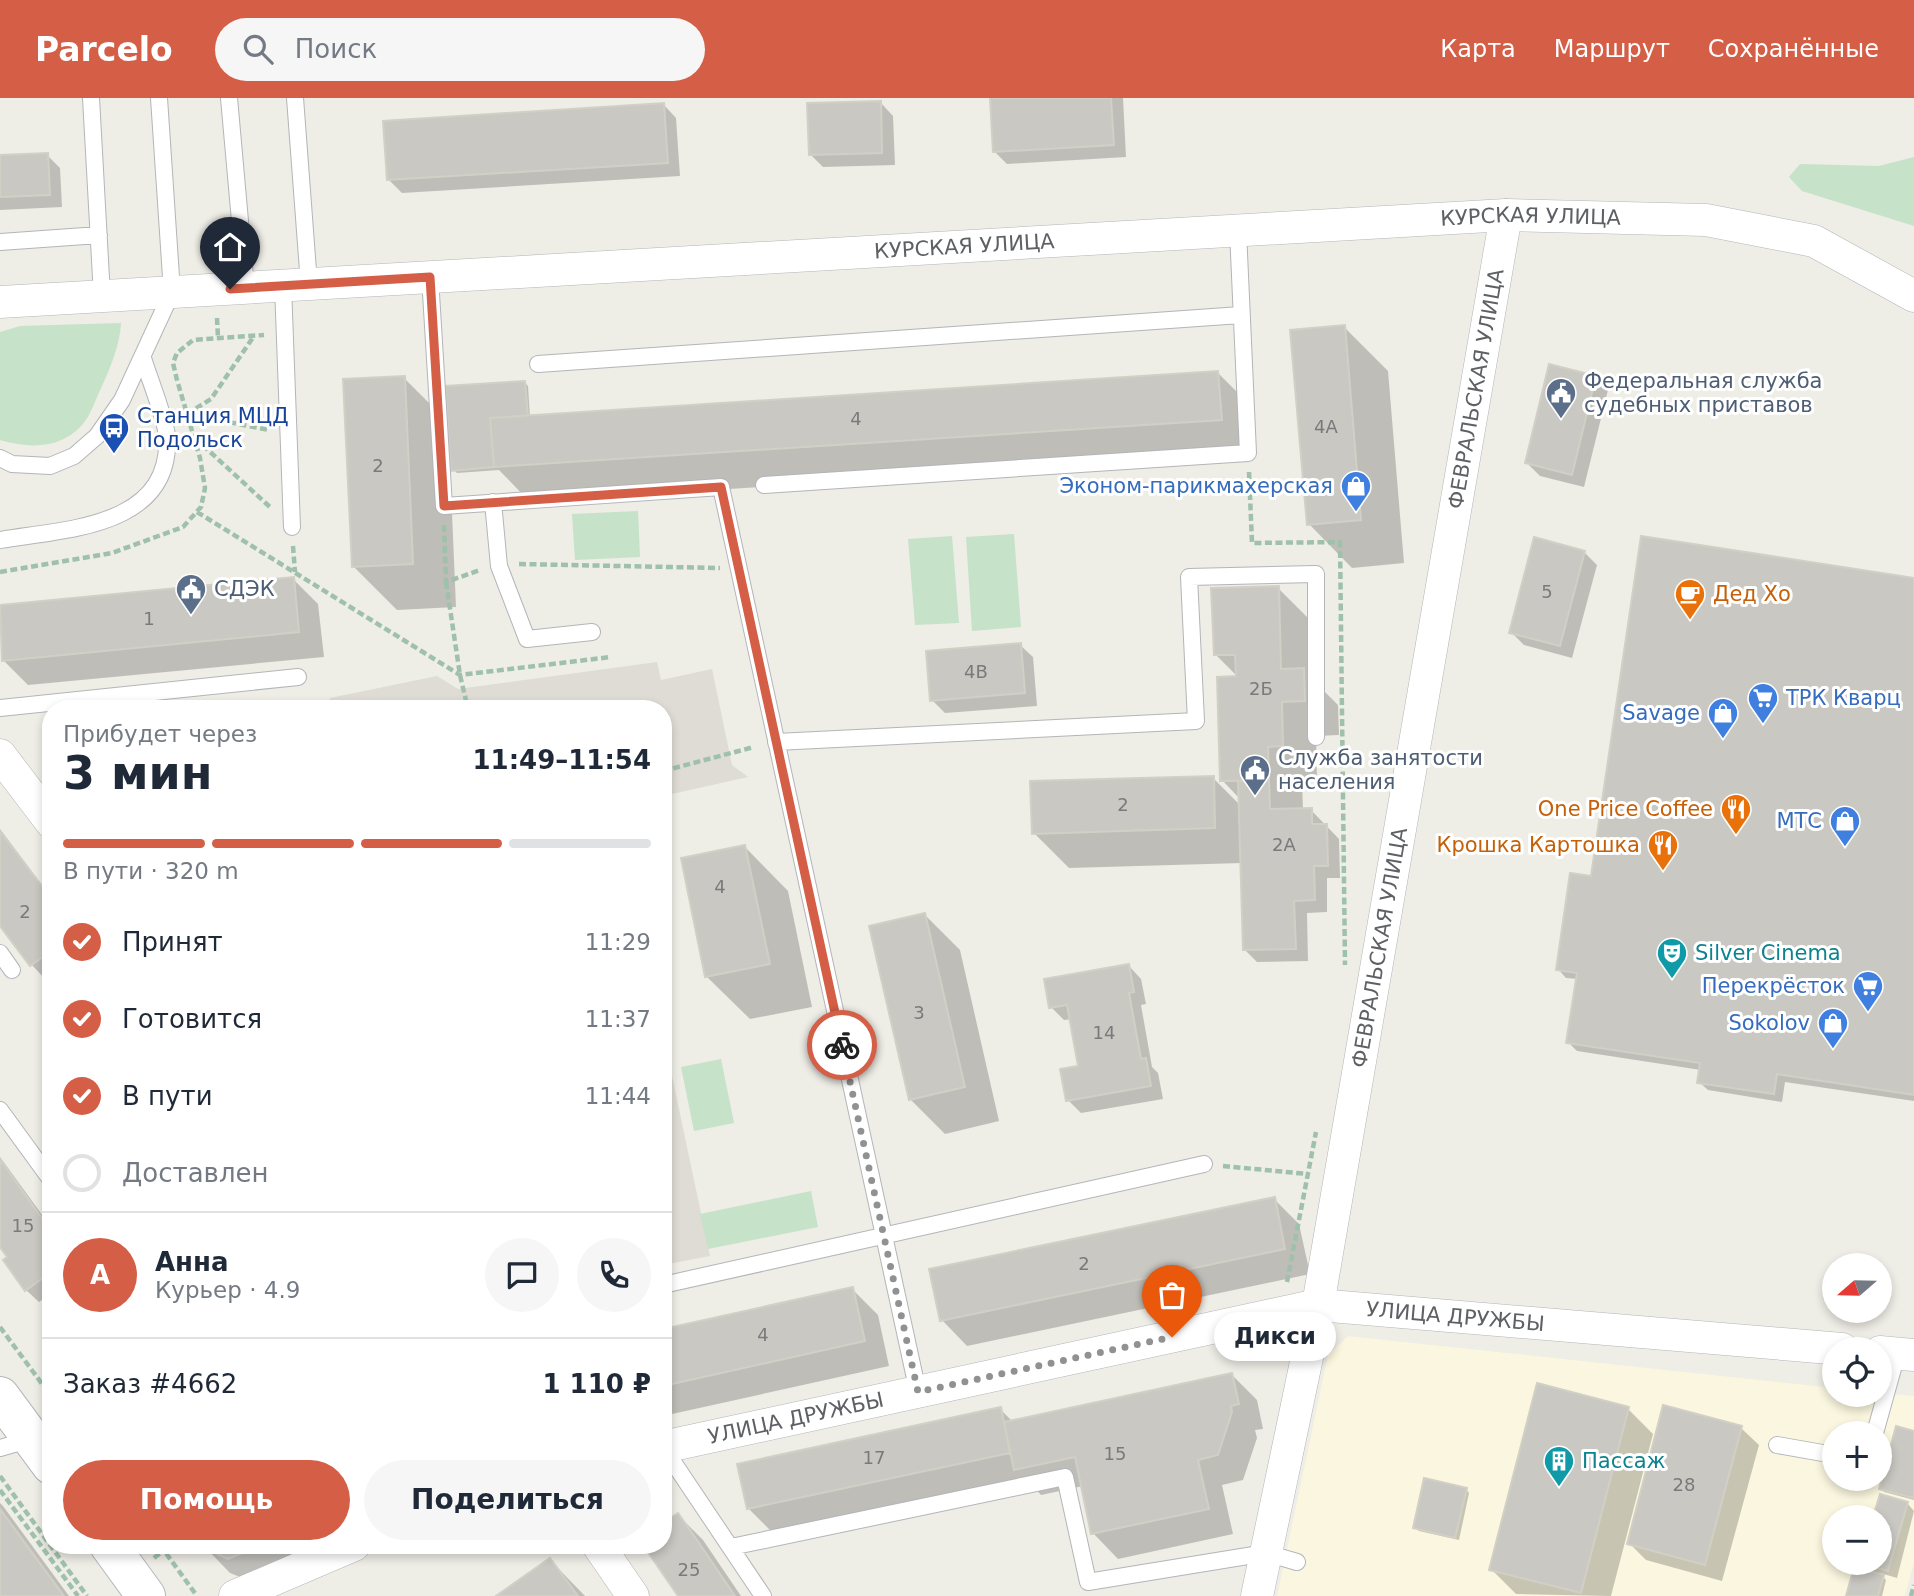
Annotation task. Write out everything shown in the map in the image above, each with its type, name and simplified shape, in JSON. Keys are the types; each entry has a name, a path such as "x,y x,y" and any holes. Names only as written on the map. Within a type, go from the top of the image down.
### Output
{"street":[{"name":"КУРСКАЯ УЛИЦА","path":"0,302 1506,215 1706,220 1814,241 1914,296"},
{"name":"ФЕВРАЛЬСКАЯ УЛИЦА","path":"1257,1596 1318,1305 1506,215"},
{"path":"0,755 42,810"},
{"name":"УЛИЦА ДРУЖБЫ","path":"672,1445 1318,1305 1822,1347"},
{"path":"0,1396 27,1451"},
{"path":"116,1554 146,1596"},
{"path":"235,1596 333,1554"},
{"path":"604,1554 633,1596"}],"lane":[{"path":"91,98 102,296"},
{"path":"0,458 12,464 50,466 74,456 97,436 116,409 143,358 172,292 159,98"},
{"path":"229,98 246,288"},
{"path":"292,527 285,334 296,285 295,98"},
{"path":"764,485 1248,453 1238,230"},
{"path":"0,242 99,235"},
{"path":"430,277 444,506 721,487 918,1392"},
{"path":"538,363 1241,315"},
{"path":"0,540 89,526 123,514 146,498 163,472 167,435 143,358"},
{"path":"492,502 499,566 527,639 592,632"},
{"path":"776,742 1196,722 1189,577 1316,574 1316,737"},
{"path":"77,700 298,677"},
{"path":"0,708 42,704"},
{"path":"0,953 12,970"},
{"path":"0,1110 42,1168"},
{"path":"672,1283 1204,1164"},
{"path":"1878,1421 1897,1354"},
{"path":"1777,1446 1822,1453"},
{"path":"672,1460 763,1596"},
{"path":"731,1547 1065,1477 1088,1582 1266,1553 1297,1562"}],"path":[{"path":"217,318 218,338"},
{"path":"187,414 173,363 177,353 193,340 285,334"},
{"path":"187,414 211,399 254,336"},
{"path":"187,414 289,434"},
{"path":"194,438 292,527"},
{"path":"1248,453 1252,543 1340,542 1345,972"},
{"path":"444,506 446,582 466,700"},
{"path":"197,512 460,675 611,657"},
{"path":"446,582 484,568 526,564 739,569"},
{"path":"672,769 754,747"},
{"path":"1281,1313 1318,1120"},
{"path":"1204,1164 1308,1174"},
{"path":"0,1327 42,1384"},
{"path":"0,1476 42,1534"},
{"path":"0,1490 42,1547"},
{"path":"47,1554 78,1596"},
{"path":"57,1554 87,1596"},
{"path":"167,1554 197,1596"},
{"path":"1911,1596 1914,1585"}],"shaded area":[{"path":"657,662 661,680 712,669 732,765 748,777 672,794 672,700 330,700 437,676 458,689"},
{"path":"672,1076 710,1256 672,1263"},
{"path":"1348,1336 1822,1387 1822,1407 1892,1407 1892,1394 1914,1396 1914,1562 1905,1596 1277,1596 1328,1355"}],"green space":[{"path":"1914,157 1914,226 1802,191 1789,177 1800,164 1879,166"},
{"path":"121,323 112,363 82,425 54,443 22,445 0,440 0,332 20,326"},
{"path":"638,511 640,557 575,560 572,514"},
{"path":"1014,534 1021,627 972,631 966,537"},
{"path":"952,536 959,623 915,625 908,539"},
{"path":"721,1059 734,1123 694,1131 681,1067"},
{"path":"811,1191 818,1227 708,1249 700,1214"}],"building":[{"path":"990,98 1111,98 1114,145 993,152"},
{"path":"881,101 882,153 809,155 807,103"},
{"path":"664,103 668,163 387,180 383,121"},
{"path":"48,153 50,195 0,197 0,155"},
{"path":"1345,325 1361,520 1307,525 1290,330"},
{"name":"Федеральная служба судебных приставов","path":"1549,364 1596,376 1572,475 1525,463"},
{"path":"1218,371 1222,420 494,467 490,418"},
{"path":"405,376 413,564 352,567 343,379"},
{"path":"525,381 528,416 490,418 494,467 451,471 445,386"},
{"name":"ТРК Кварц","path":"1641,536 1914,578 1914,1095 1777,1074 1774,1094 1697,1083 1700,1063 1566,1043 1577,973 1556,970 1570,873 1591,876"},
{"path":"1534,537 1585,551 1560,646 1509,633"},
{"path":"294,577 299,632 2,661 0,605"},
{"path":"1279,586 1281,669 1304,668 1305,701 1282,702 1283,746 1268,747 1269,780 1220,781 1217,677 1236,676 1235,655 1214,655 1211,588"},
{"path":"1021,643 1025,693 930,701 926,651"},
{"path":"1214,776 1215,828 1032,834 1030,781"},
{"path":"1269,780 1270,809 1312,808 1312,824 1327,824 1328,866 1314,866 1315,900 1294,901 1296,949 1243,950 1238,781"},
{"path":"0,831 42,886 42,957 30,966 0,926"},
{"path":"745,845 770,964 705,977 681,858"},
{"path":"925,913 965,1087 909,1100 869,926"},
{"path":"1129,964 1134,992 1129,993 1141,1059 1146,1058 1151,1086 1066,1101 1060,1069 1078,1066 1067,1005 1049,1008 1044,979"},
{"path":"0,1159 42,1218 42,1279 25,1291 3,1260 7,1257 0,1247"},
{"path":"1275,1197 1285,1249 940,1321 929,1269"},
{"path":"853,1287 865,1341 672,1384 672,1327"},
{"path":"1232,1373 1239,1404 1231,1406 1232,1412 1218,1455 1198,1460 1209,1509 1091,1534 1075,1457 1014,1470 1004,1422"},
{"name":"Пассаж","path":"1537,1383 1629,1407 1581,1593 1489,1570"},
{"name":"Пассаж","path":"1537,1383 1629,1407 1581,1593 1489,1570"},
{"path":"1663,1405 1742,1426 1705,1565 1627,1544"},
{"path":"1001,1407 1010,1453 747,1509 737,1464"},
{"path":"1896,1426 1914,1431 1914,1498 1887,1491 1892,1491 1892,1441"},
{"path":"1424,1478 1467,1488 1455,1538 1413,1528"},
{"path":"1880,1494 1908,1502 1892,1557 1892,1505 1877,1505"},
{"path":"0,1509 64,1596 0,1596"},
{"path":"678,1513 735,1596 678,1596 649,1554 672,1554 672,1517"},
{"path":"217,1554 240,1554 228,1559"},
{"path":"550,1558 578,1596 496,1596"},
{"path":"1852,1575 1884,1575 1878,1596 1846,1596"}],"way so far":[{"path":"842,1045 918,1392 1172,1337"}],"place":[{"name":"Федеральная служба судебных приставов","path":"1561,420"},
{"name":"Станция МЦД Подольск","path":"114,455"},
{"name":"Эконом-парикмахерская","path":"1356,513"},
{"name":"СДЭК","path":"191,616"},
{"name":"Дед Хо","path":"1690,621"},
{"name":"ТРК Кварц","path":"1763,725"},
{"name":"Savage","path":"1723,740"},
{"name":"Служба занятости населения","path":"1255,797"},
{"name":"One Price Coffee","path":"1736,836"},
{"name":"МТС","path":"1845,848"},
{"name":"Крошка Картошка","path":"1663,872"},
{"name":"Silver Cinema","path":"1672,980"},
{"name":"Перекрёсток","path":"1868,1013"},
{"name":"Sokolov","path":"1833,1050"},
{"name":"Дикси","path":"1172,1337"},
{"name":"Пассаж","path":"1559,1488"}],"route":[{"path":"230,289 430,277 444,506 721,487 842,1045"}]}
